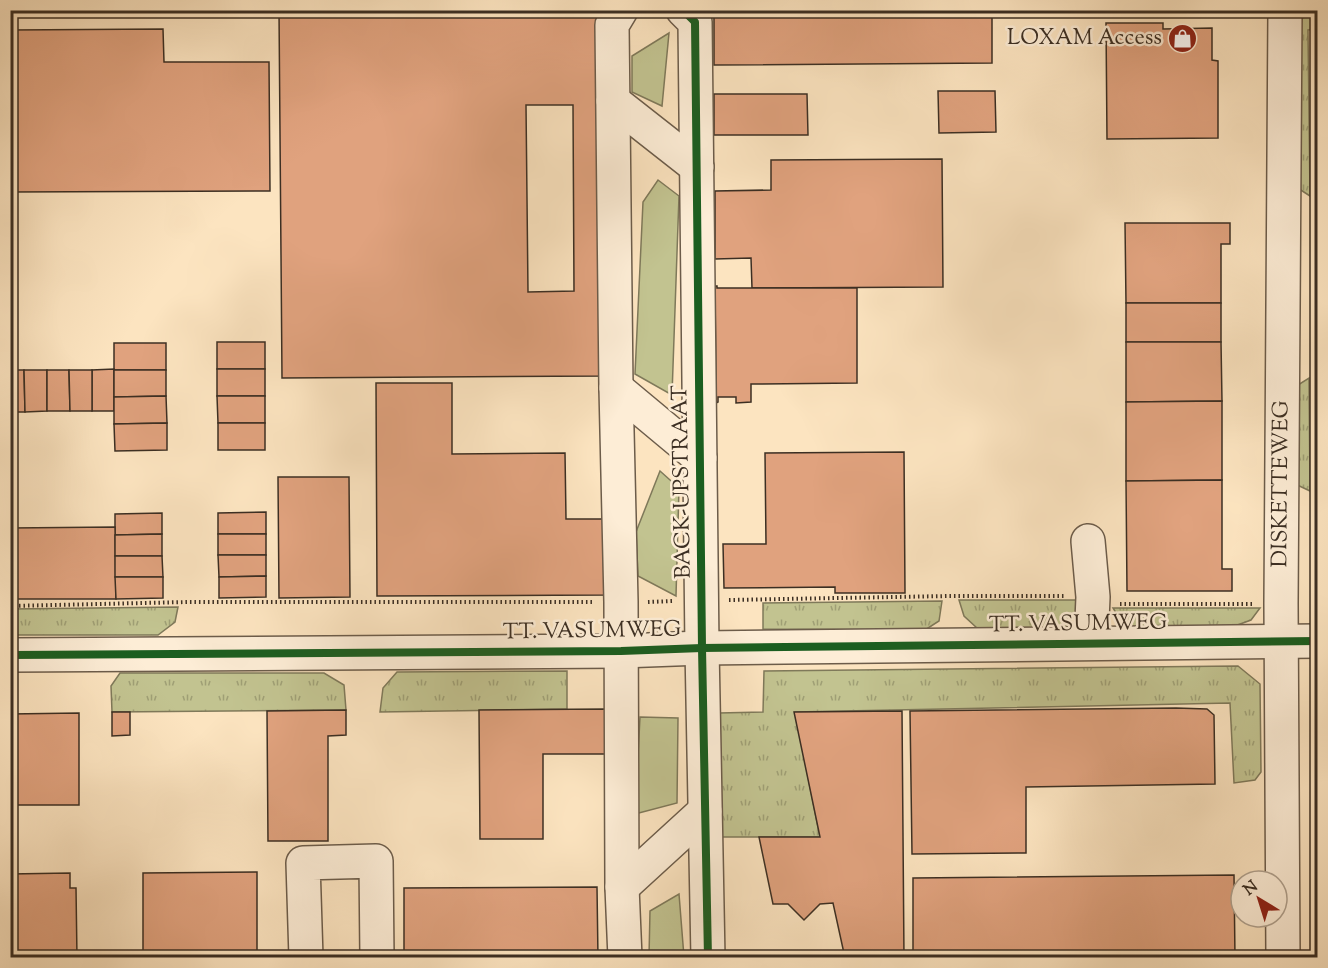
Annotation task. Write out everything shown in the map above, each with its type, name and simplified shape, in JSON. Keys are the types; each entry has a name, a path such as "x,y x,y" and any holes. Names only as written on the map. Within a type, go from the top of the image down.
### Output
{"street":[{"path":"621,10 612,25 621,602 622,887 625,957"},
{"name":"BACK-UPSTRAAT","path":"683,10 695,22 708,957"},
{"name":"DISKETTEWEG","path":"1282,957 1281,604 1286,10"},
{"path":"613,101 697,167"},
{"name":"BACK-UPSTRAAT","path":"616,388 700,458"},
{"path":"1089,541 1093,597 1091,643"},
{"name":"TT. VASUMWEG","path":"10,656 621,651 1317,640"},
{"path":"622,887 705,811"},
{"path":"306,957 303,863 376,861 377,957"}],"path":[{"path":"1314,343 1317,605 1314,910"},
{"path":"10,606 188,602 621,602 949,596 1093,597 1111,604 1317,605"}],"green space":[{"path":"1311,11 1317,11 1317,29 1308,30 1310,196 1290,183 1290,29"},
{"path":"669,33 662,106 632,92 632,56"},
{"path":"658,180 679,196 672,395 635,374 643,202"},
{"path":"1309,378 1310,491 1293,483 1290,390"},
{"path":"660,471 679,488 676,596 638,576 636,532"},
{"path":"959,600 1085,600 1066,628 977,628 964,616"},
{"path":"942,601 939,621 925,630 763,629 763,603"},
{"path":"178,607 175,622 158,635 11,635 11,609"},
{"path":"1113,608 1260,608 1251,620 1232,627 1134,629 1121,621"},
{"path":"1238,666 1260,684 1261,772 1255,780 1234,783 1230,703 795,712 820,837 719,837 719,713 763,712 764,671"},
{"path":"567,671 567,709 380,712 383,688 397,672"},
{"path":"120,673 324,673 344,685 346,710 112,712 111,686"},
{"path":"640,717 678,718 677,803 635,814"},
{"path":"679,894 684,957 649,957 650,911"}],"building":[{"path":"279,10 599,10 602,376 282,378","holes":["526,105 573,105 574,291 528,292"]},
{"path":"714,10 992,10 992,63 714,65"},
{"path":"1106,23 1163,23 1163,29 1212,28 1212,60 1218,61 1218,138 1107,139"},
{"path":"163,29 164,62 269,62 270,191 10,192 10,30"},
{"path":"938,91 995,91 996,132 939,133"},
{"path":"714,94 807,94 808,135 714,135"},
{"path":"942,159 943,287 752,288 751,258 715,259 715,191 771,190 771,160"},
{"path":"1125,223 1230,223 1230,244 1221,244 1221,303 1126,303"},
{"path":"715,286 717,288 857,288 857,383 751,384 751,402 736,403 736,397 718,397 716,403"},
{"path":"1126,303 1221,303 1221,342 1126,342"},
{"path":"217,342 265,342 265,369 217,369"},
{"path":"1126,342 1221,342 1222,401 1126,402"},
{"path":"114,343 166,343 166,370 114,370"},
{"path":"114,369 114,411 92,411 92,370"},
{"path":"217,369 265,369 265,396 217,396"},
{"path":"10,370 24,370 25,412 10,412"},
{"path":"24,370 47,370 47,411 25,412"},
{"path":"47,370 69,370 70,411 47,411"},
{"path":"69,370 92,370 92,411 70,411"},
{"path":"114,370 166,370 166,396 114,397"},
{"path":"376,383 452,383 452,454 565,453 566,519 603,519 604,595 377,596"},
{"path":"166,396 167,423 114,424 114,397"},
{"path":"217,396 265,396 265,423 218,423"},
{"path":"1222,401 1222,480 1126,481 1126,402"},
{"path":"167,423 167,450 115,451 114,424"},
{"path":"218,423 265,423 265,450 218,450"},
{"path":"904,452 905,593 835,593 835,587 724,588 723,544 766,544 765,453"},
{"path":"278,477 349,477 350,597 279,598"},
{"path":"1222,480 1222,569 1232,569 1232,591 1127,591 1126,481"},
{"path":"266,512 266,534 218,534 218,513"},
{"path":"162,513 162,534 115,535 115,514"},
{"path":"115,527 116,599 10,599 10,528"},
{"path":"162,534 162,556 115,556 115,535"},
{"path":"218,534 266,534 266,555 218,555"},
{"path":"218,555 266,555 266,576 219,577"},
{"path":"115,556 162,556 163,577 115,577"},
{"path":"266,576 266,597 219,598 219,577"},
{"path":"115,577 163,577 163,598 116,599"},
{"path":"605,709 605,754 543,754 543,839 480,839 479,710"},
{"path":"1207,709 1214,715 1215,784 1026,787 1026,853 912,854 910,711"},
{"path":"346,710 346,735 328,736 328,841 268,841 267,711"},
{"path":"902,711 904,958 845,958 833,903 820,904 804,920 788,904 773,904 759,837 820,837 794,712"},
{"path":"112,712 130,712 130,735 112,736"},
{"path":"79,713 79,805 10,805 10,714"},
{"path":"257,872 257,958 143,958 143,873"},
{"path":"70,873 70,888 76,888 77,958 10,958 10,874"},
{"path":"1229,875 1229,929 1235,929 1235,958 913,958 913,878"},
{"path":"597,887 598,958 404,958 404,888"}],"cycle path":[{"path":"683,10 695,22 708,958"},
{"path":"10,655 621,651 702,648 1318,641"}],"place":[{"name":"LOXAM Access","path":"1183,39"}]}
